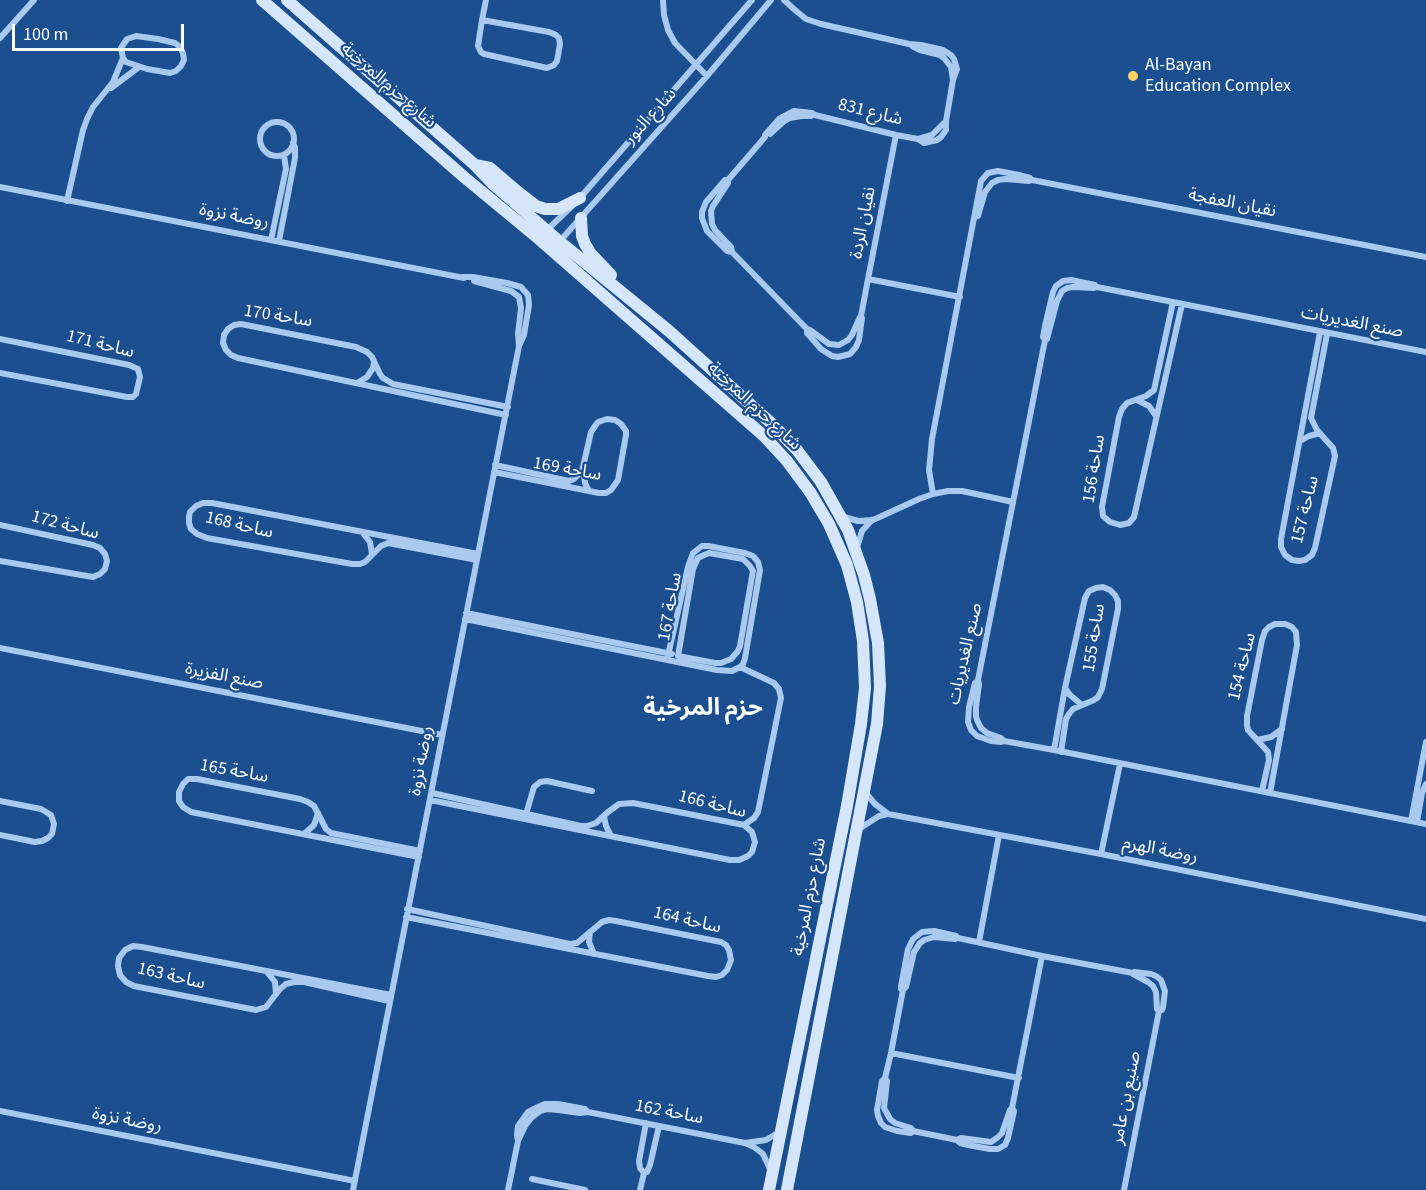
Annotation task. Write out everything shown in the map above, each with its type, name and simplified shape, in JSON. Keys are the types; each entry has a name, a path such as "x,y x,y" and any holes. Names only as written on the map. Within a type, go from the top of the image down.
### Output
{"street":[{"path":"0,38 34,0"},
{"name":"شارع حزم المرخية","path":"262,0 473,184 543,235"},
{"name":"شارع حزم المرخية","path":"287,0 475,165 543,235 764,436 787,461 810,492 829,525 847,565 857,602 863,641 865,688 861,724 847,806 769,1190"},
{"path":"482,20 556,35 560,44 557,61 547,68 489,56 481,52 478,46 482,20 486,0"},
{"path":"663,0 664,15 675,43 707,76"},
{"name":"شارع النور","path":"543,235 580,198 752,0"},
{"name":"شارع النور","path":"556,247 771,0"},
{"name":"شارع 831","path":"765,137 790,118 815,115 918,139 924,143 937,140 946,130 945,121 953,80 951,68 940,55 920,50 909,44 820,24 806,19 784,0"},
{"path":"131,37 175,43 183,53 184,60 181,66 170,73 139,67 126,62 123,58 121,48 123,43 131,37"},
{"path":"108,90 123,58"},
{"path":"67,201 83,130 93,107 108,90 139,67"},
{"path":"279,241 295,158 295,147 291,130 281,123 268,125 260,135 262,147 271,156 284,155 293,143"},
{"name":"نقيان الردة","path":"807,329 807,333 826,352 838,357 854,351 856,347 896,135"},
{"name":"نقيان الردة","path":"765,137 728,180 712,206 711,216 715,230 731,247 732,252 807,329 829,344 840,345 848,340 861,316"},
{"path":"271,240 286,169 284,155"},
{"path":"475,165 490,168 536,206 545,209 558,209 580,198"},
{"name":"نقيان العفجة","path":"933,494 928,470 929,455 981,181 992,171 1426,257"},
{"name":"نقيان العفجة","path":"975,218 978,216 985,192 992,183 1006,179 1032,180"},
{"name":"روضة نزوة","path":"0,187 462,277 469,276 507,283 521,287 528,295 529,305 524,335 519,346 494,469 353,1190"},
{"path":"581,218 582,236 591,254 633,301"},
{"name":"شارع حزم المرخية","path":"556,247 633,301 669,331 797,450 821,482 840,516 856,551 870,599 878,643 880,686 877,724 787,1190"},
{"path":"868,279 960,297"},
{"name":"صنع الغديريات","path":"1426,352 1097,287 1072,287 1062,291 1045,340 978,680 975,683 969,707 968,722 971,730 983,739 1057,751 1426,824"},
{"name":"ساحة 156","path":"1173,302 1154,390 1125,406 1119,417 1102,507 1103,516 1110,522 1120,525 1129,523 1134,517 1182,304"},
{"name":"ساحة 170","path":"506,415 238,358 226,350 223,343 224,335 234,325 241,324 362,349 372,357 383,378 393,384 507,406"},
{"name":"ساحة 157","path":"1324,333 1311,414 1312,422 1333,448 1335,456 1315,548 1312,555 1299,561 1292,560 1285,555 1281,547 1281,539 1324,333"},
{"name":"ساحة 171","path":"0,339 129,365 138,369 140,377 136,394 133,397 127,397 0,373"},
{"path":"357,383 367,377 374,363"},
{"path":"1137,400 1149,406 1157,417"},
{"name":"ساحة 169","path":"607,419 615,420 621,424 626,435 615,485 606,493 494,469 569,481 578,476 583,467 591,432 598,422 607,419"},
{"path":"1300,441 1320,434"},
{"path":"583,467 585,483 589,491"},
{"path":"840,516 858,521 873,520 933,494 948,491 962,491 1013,502"},
{"name":"ساحة 168","path":"212,503 477,557 384,544 365,562 351,564 207,538 191,529 189,517 190,512 196,506 212,503"},
{"path":"856,551 862,531 873,520"},
{"name":"ساحة 172","path":"0,525 93,545 100,548 107,561 100,574 93,577 0,561"},
{"path":"362,532 369,542 372,554"},
{"name":"ساحة 167","path":"466,616 732,671 740,668 745,658 760,566 753,556 715,546 702,546 693,553 668,657"},
{"name":"ساحة 167","path":"714,553 737,557 747,562 753,572 753,577 740,646 735,655 726,662 716,663 678,659 695,562 704,555 714,553"},
{"name":"ساحة 155","path":"1103,587 1115,595 1118,609 1102,689 1098,697 1073,709 1069,714 1057,751 1065,688 1085,598 1089,591 1103,587"},
{"name":"ساحة 154","path":"1262,791 1269,756 1266,749 1248,730 1247,716 1264,632 1275,624 1285,624 1296,632 1297,639 1270,793"},
{"name":"صنع الفزيرة","path":"0,648 442,735"},
{"name":"ساحة 167","path":"740,668 774,683 779,689 781,698 758,812 744,825"},
{"path":"1065,688 1082,705"},
{"path":"1257,740 1271,737 1282,729"},
{"path":"1414,822 1426,742"},
{"path":"1101,854 1120,764"},
{"name":"ساحة 165","path":"188,779 197,779 300,799 314,806 326,829 331,833 420,854 191,812 179,801 179,792 188,779"},
{"path":"526,814 534,787 540,782 547,781 592,791"},
{"path":"1414,822 1426,784"},
{"path":"864,791 888,814"},
{"name":"ساحة 166","path":"431,796 587,826 596,823 619,804 633,802 744,825 752,832 755,842 752,852 744,859 730,860 431,796"},
{"path":"0,801 41,810 51,815 54,824 52,834 42,841 35,842 0,835"},
{"path":"304,834 314,825 318,813"},
{"path":"855,832 879,816 888,814"},
{"name":"روضة الهرم","path":"888,814 1426,919"},
{"path":"604,816 611,836"},
{"path":"980,942 999,835"},
{"name":"ساحة 164","path":"406,917 716,976 722,975 730,965 729,950 721,942 616,921 602,922 578,943 570,944 407,909"},
{"name":"صنيع بن عامر","path":"1042,956 1012,1108 1014,1111 1005,1145 998,1149 990,1149 914,1131 895,1123 886,1113 884,1101 887,1081 885,1078 903,990 901,988 908,950 917,935 928,930 934,931 1042,956 1133,973 1150,974 1161,980 1165,996 1162,1009 1159,1011 1124,1190"},
{"path":"590,932 589,942 594,954"},
{"name":"ساحة 163","path":"133,946 390,998 294,982 286,984 266,1007 256,1010 249,1009 134,986 120,975 119,958 124,950 133,946"},
{"path":"267,972 275,982 276,995"},
{"name":"صنيع بن عامر","path":"1133,973 1153,986 1159,1011"},
{"path":"891,1053 1019,1077"},
{"name":"ساحة 162","path":"508,1190 520,1122 528,1112 545,1104 585,1109 588,1112 745,1143 763,1154 772,1176"},
{"name":"روضة نزوة","path":"0,1111 355,1181"},
{"path":"644,1173 639,1161 646,1123"},
{"path":"640,1190 644,1173 650,1165 659,1126"},
{"name":"ساحة 162","path":"745,1143 766,1140 781,1131"},
{"path":"531,1179 582,1190"}],"place":[{"name":"Al-Bayan Education Complex","path":"1133,76"}],"district":[{"name":"حزم المرخية","path":"703,710"}]}
